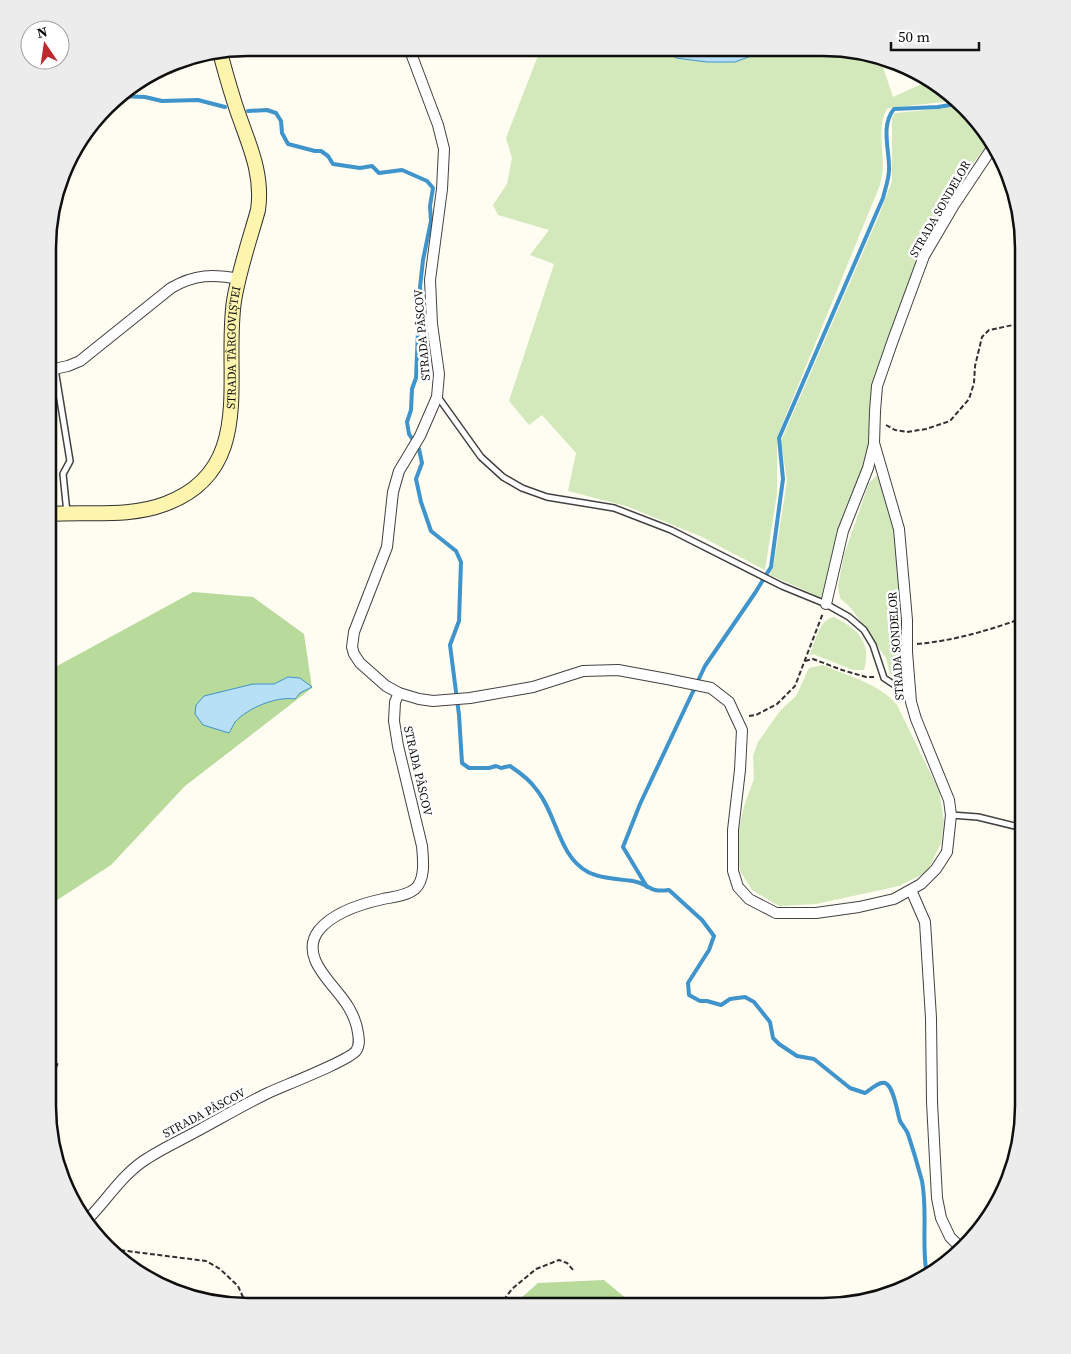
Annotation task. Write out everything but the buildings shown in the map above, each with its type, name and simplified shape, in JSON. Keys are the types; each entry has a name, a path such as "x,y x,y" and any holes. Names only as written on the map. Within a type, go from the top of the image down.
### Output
{"main road":[{"name":"STRADA TÂRGOVIȘTEI","path":"56,513 107,514 149,509 179,498 205,479 218,461 226,445 230,424 234,301 258,210 260,184 251,148 234,101 222,58"}],"street":[{"name":"STRADA PÂSCOV","path":"91,1216 128,1174 146,1158 266,1094 337,1062 356,1051 360,1042 349,1007 328,983 316,963 312,946 318,931 330,919 342,912 404,894 416,888 421,878 424,862 422,846 398,746 394,721 395,702 399,694 386,686 360,663 352,647 354,632 387,547 393,492 399,471 420,436 437,397 439,374 432,324 430,280 443,182 444,149 438,125 412,56"},
{"name":"STRADA SONDELOR","path":"399,694 433,701 470,698 533,687 583,671 618,670 711,688 729,702 742,730 740,770 732,830 733,871 738,887 749,899 776,913 816,913 859,907 894,899 921,884 936,870 947,852 951,815 949,800 911,702 907,646 908,620 899,529 874,443 874,411 877,386 924,256 954,205 989,152"},
{"path":"56,368 80,361 170,288 183,280 208,275 240,279"},
{"path":"826,604 843,531 868,468 874,443"},
{"path":"911,890 925,922 931,1018 932,1102 937,1198 941,1218 950,1237 957,1244"}],"lane":[{"path":"56,389 70,461 63,474 67,512"},
{"path":"437,397 481,457 503,477 522,488 547,497 614,508 671,530 782,586 826,604 849,617 864,630 872,645 884,678 896,686 911,702"},
{"path":"951,815 978,817 1015,826"}],"path":[{"path":"874,411 882,423 895,430 907,432 926,429 950,421 969,399 974,384 975,366 982,337 989,330 1015,325"},
{"path":"736,718 756,715 777,704 795,686 826,604"},
{"path":"907,646 930,643 998,627 1015,621"},
{"path":"805,661 813,659 866,677 884,678"},
{"path":"56,1069 58,1062"},
{"path":"122,1250 206,1261 220,1269 238,1286 243,1298"},
{"path":"505,1298 512,1289 536,1269 559,1260 567,1263 574,1271"}],"green space":[{"path":"538,56 823,56 848,58 882,65 893,97 922,84 946,102 888,108 885,114 881,136 883,166 880,185 777,437 777,494 765,570 700,536 626,506 568,491 576,453 542,415 529,425 509,401 554,264 530,255 549,230 498,215 493,205 507,184 512,158 506,138"},
{"path":"953,107 975,131 986,147 975,161 925,251 880,362 872,433 867,455 835,541 824,595 820,597 770,575 774,563 787,481 781,441 880,213 892,181 892,118 895,113"},
{"path":"876,476 882,480 895,528 903,620 905,677 899,679 890,674 886,658 851,608 840,598 838,586 844,555 869,483"},
{"path":"193,592 253,597 304,634 312,688 185,786 111,865 56,901 56,667"},
{"path":"834,617 850,626 861,638 866,652 864,670 853,670 813,654 809,656 821,627 825,622"},
{"path":"823,665 872,686 890,697 897,705 939,791 944,821 941,843 925,873 899,886 816,904 779,906 752,890 740,871 736,844 744,806 754,779 753,756 758,742 780,711 796,696 809,668"},
{"path":"604,1280 625,1298 521,1298 538,1283"}],"water":[{"path":"674,56 751,56 735,62 707,62 676,58"},
{"path":"288,677 300,678 312,687 300,693 295,699 271,701 247,712 235,722 229,733 203,725 195,714 196,705 204,696 253,684 274,684"}],"waterway":[{"path":"130,96 145,97 162,101 198,100 225,107"},
{"path":"647,887 623,847 640,804 705,666 771,567 783,479 779,438 883,198 889,173 887,123 894,109 950,105"},
{"path":"248,111 267,110 276,113 281,121 282,133 288,144 321,151 328,156 333,164 360,168 372,166 379,173 402,170 427,181 433,188 430,206 431,221 420,287 422,305 418,331 416,378 412,389 411,410 407,422 409,434 419,449 422,463 416,479 421,502 431,531 456,551 461,562 459,621 450,645 459,715 462,763 469,768 496,766 501,768 510,766 531,782 543,799 564,845 578,865 588,872 599,876 639,882 657,890 669,890 702,920 714,936 709,950 688,983 689,995 700,1001 721,1005 730,999 745,997 754,1002 770,1022 773,1038 797,1056 814,1059 850,1088 865,1093 880,1083 888,1085 893,1094 900,1121 908,1134 922,1181 926,1268"}]}
